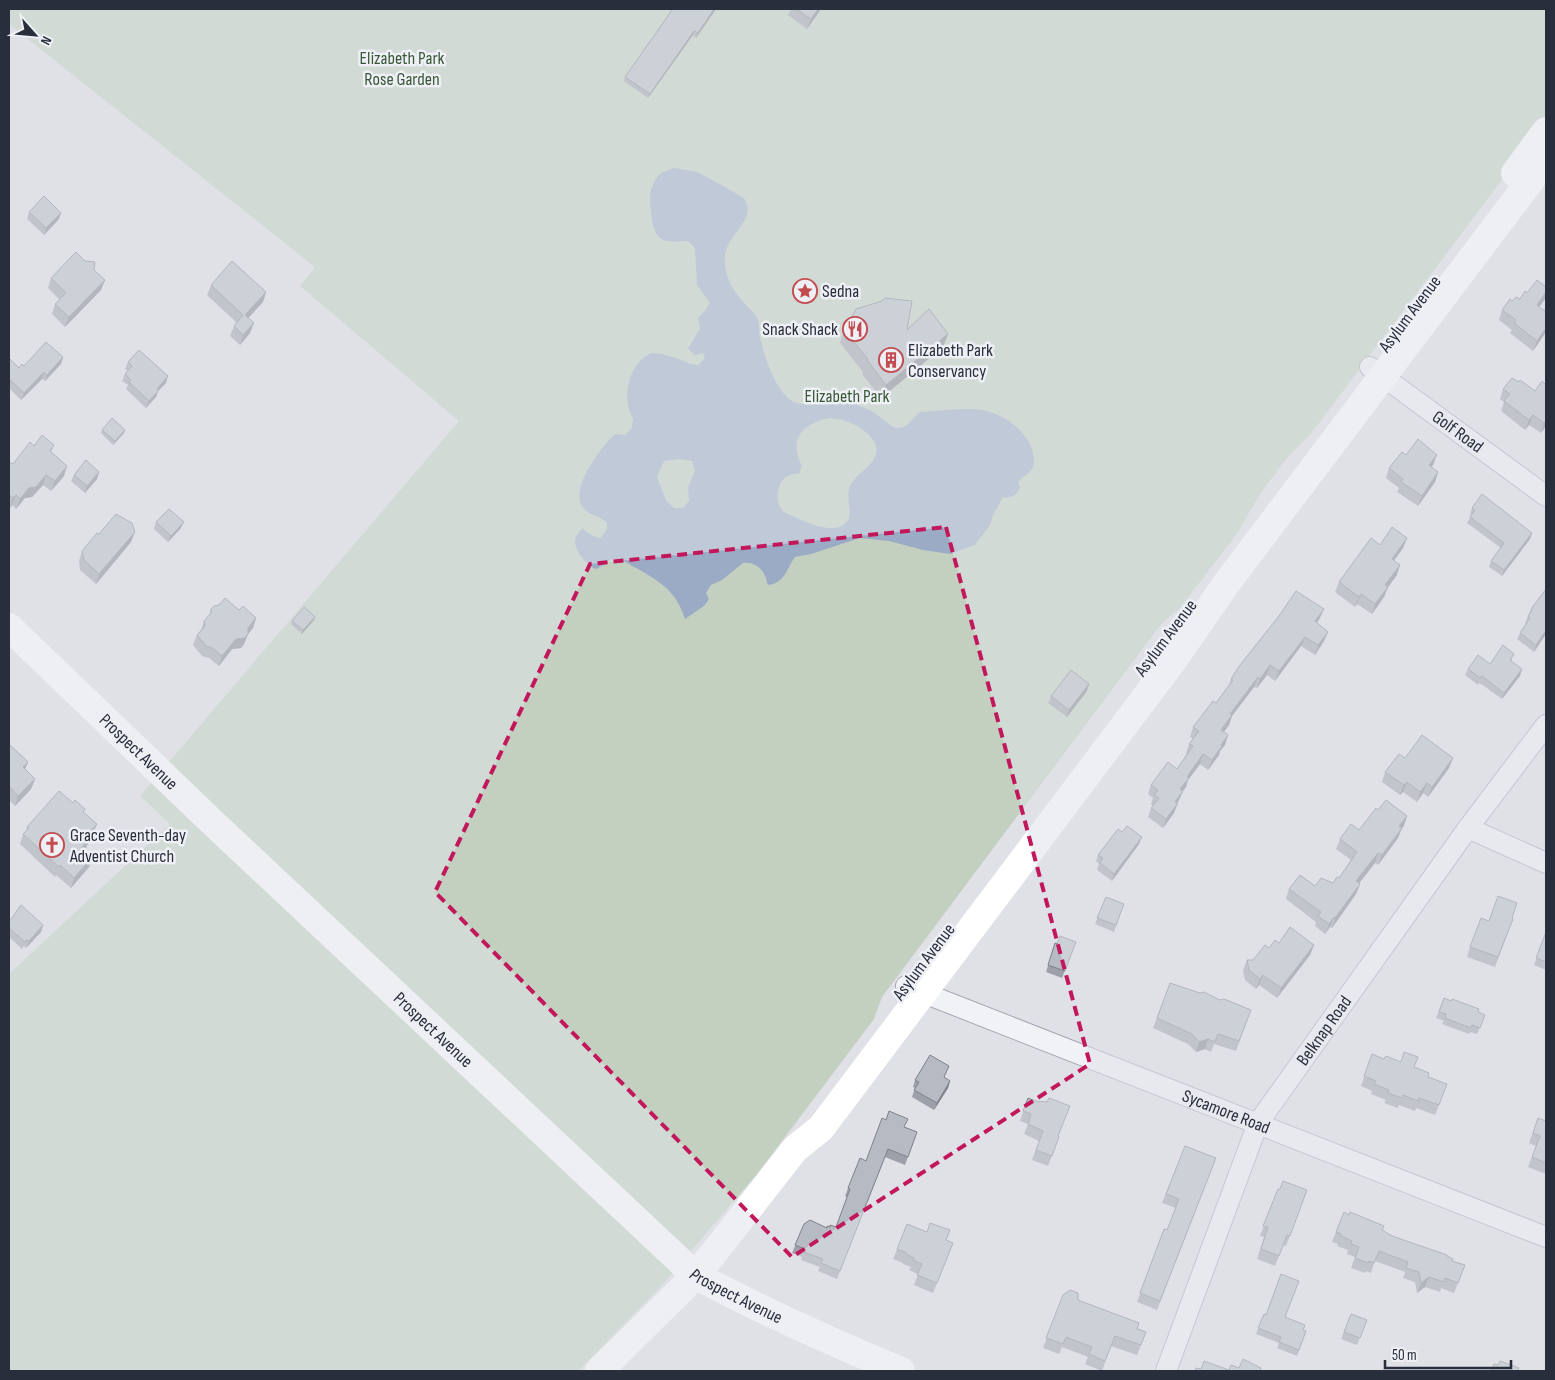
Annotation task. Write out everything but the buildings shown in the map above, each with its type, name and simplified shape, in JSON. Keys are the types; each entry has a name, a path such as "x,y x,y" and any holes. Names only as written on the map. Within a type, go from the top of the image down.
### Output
{"main road":[{"name":"Asylum Avenue","path":"599,1371 695,1275 795,1149 822,1128 914,989 1172,662 1546,131"},
{"name":"Asylum Avenue","path":"1376,372 1546,160"},
{"name":"Prospect Avenue","path":"9,627 185,796 695,1275 741,1300 842,1347 901,1371"}],"street":[{"name":"Golf Road","path":"1376,372 1546,496"},
{"name":"Belknap Road","path":"1166,1371 1258,1123 1468,828 1546,725"},
{"path":"1468,828 1546,863"},
{"name":"Sycamore Road","path":"914,989 1546,1237"}],"highlighted area":[{"path":"946,527 1090,1064 792,1257 435,892 590,564"}],"green space":[{"name":"Elizabeth Park","path":"9,9 1546,9 1546,121 1310,435 1286,459 1260,494 1236,535 1179,609 1162,623 882,997 874,1019 757,1174 657,1291 578,1371 9,1371 9,974 170,824 140,796 459,421 300,286 315,267 9,24"}],"water":[{"path":"674,168 698,172 744,198 747,206 745,219 727,247 725,255 727,275 737,294 757,318 760,337 773,376 784,394 791,400 799,404 850,402 872,411 893,427 898,428 908,424 920,412 959,409 982,410 999,415 1014,425 1026,438 1034,457 1033,467 1018,482 1020,488 1017,493 1011,497 1003,497 990,525 975,545 950,554 923,550 889,541 860,538 811,554 795,557 782,578 769,585 765,575 756,565 743,563 722,580 711,585 706,593 709,599 704,606 685,619 672,594 645,573 618,559 609,560 595,569 584,560 575,544 578,533 583,528 591,535 601,538 607,529 607,523 584,509 580,501 580,492 588,470 609,440 615,434 625,435 632,428 633,419 629,411 627,392 632,373 643,358 651,353 669,356 695,365 698,365 705,358 703,353 695,355 688,349 700,328 698,318 710,303 697,285 695,248 688,241 672,242 661,239 652,221 650,195 655,181 661,173","holes":["829,418 846,421 864,431 873,440 877,451 872,461 850,486 848,496 850,513 848,520 837,528 822,527 801,520 784,512 778,503 779,488 782,481 789,475 799,474 802,466 797,448 800,434 811,424","679,459 692,461 695,470 688,488 689,501 683,508 674,508 666,500 657,477 664,461"]}],"place":[{"name":"Sedna","path":"805,291"},
{"name":"Snack Shack","path":"855,329"},
{"name":"Elizabeth Park Conservancy","path":"891,360"},
{"name":"Grace Seventh-day Adventist Church","path":"52,845"}],"park label":[{"name":"Elizabeth Park Rose Garden","path":"402,68"}]}
